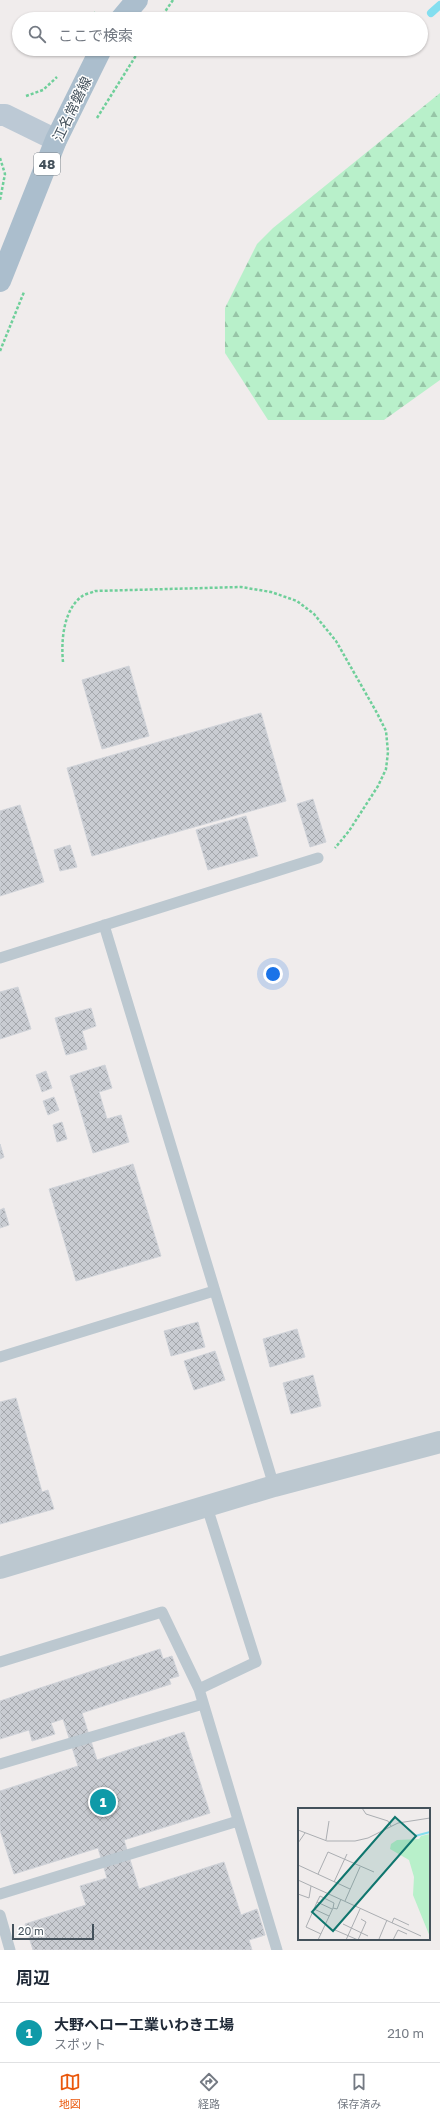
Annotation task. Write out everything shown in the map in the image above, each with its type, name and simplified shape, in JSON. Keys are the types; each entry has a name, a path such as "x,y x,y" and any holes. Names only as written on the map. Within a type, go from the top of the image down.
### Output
{"main road":[{"path":"127,12 137,0"},
{"name":"江名常磐線","path":"0,281 56,140 98,56"}],"street":[{"path":"0,115 5,115 56,140"},
{"path":"0,1568 274,1486 440,1442"}],"lane":[{"path":"0,958 318,858"},
{"path":"104,925 274,1486"},
{"path":"0,1356 214,1291"},
{"path":"198,1689 256,1662 207,1507"},
{"path":"0,1662 162,1612 198,1689 277,1950"},
{"path":"0,1764 203,1704"},
{"path":"0,1894 238,1821"},
{"path":"0,1915 10,1950"}],"path":[{"path":"165,12 173,0"},
{"path":"97,119 136,56"},
{"path":"20,98 43,90 58,76"},
{"path":"0,158 5,174 0,200"},
{"path":"0,351 28,285"},
{"path":"63,662 63,634 73,604 82,596 95,591 241,587 271,592 297,601 314,614 336,641 377,713 386,731 388,752 386,769 378,786 360,814 331,852 318,858"}],"green space":[{"path":"440,93 440,380 384,420 268,420 225,353 225,308 257,244 273,228"}],"building":[{"path":"129,666 149,736 102,749 82,680"},
{"path":"261,713 286,801 92,856 67,768"},
{"path":"313,799 326,842 310,847 297,804"},
{"path":"20,805 44,882 0,896 0,811"},
{"path":"246,816 258,856 208,870 196,830"},
{"path":"70,845 77,867 60,871 54,850"},
{"path":"18,987 31,1029 0,1039 0,992"},
{"path":"91,1008 96,1026 82,1031 87,1049 66,1055 55,1018"},
{"path":"105,1065 112,1088 99,1092 107,1119 121,1115 129,1142 93,1153 70,1076"},
{"path":"46,1071 52,1088 42,1092 36,1075"},
{"path":"54,1097 59,1110 48,1115 43,1101"},
{"path":"62,1122 67,1139 57,1142 53,1125"},
{"path":"0,1144 4,1157 0,1159"},
{"path":"133,1164 161,1256 76,1281 49,1189"},
{"path":"4,1208 9,1225 0,1228 0,1210"},
{"path":"198,1322 205,1347 171,1356 164,1331"},
{"path":"297,1329 305,1357 270,1367 263,1339"},
{"path":"215,1351 225,1380 194,1390 184,1361"},
{"path":"313,1375 321,1406 291,1414 283,1383"},
{"path":"16,1398 42,1492 48,1490 54,1509 0,1524 0,1402"},
{"path":"160,1649 163,1659 172,1656 179,1676 169,1679 171,1684 82,1713 97,1760 184,1732 210,1813 124,1840 139,1889 224,1862 241,1915 257,1909 265,1935 249,1940 252,1950 33,1950 25,1924 86,1905 80,1886 107,1878 98,1848 14,1874 0,1830 0,1791 78,1766 63,1719 51,1723 55,1734 32,1741 29,1730 0,1739 0,1701"}],"waterway":[{"path":"431,13 440,5"}],"place":[{"name":"大野ヘロー工業いわき工場","path":"103,1802"}]}
